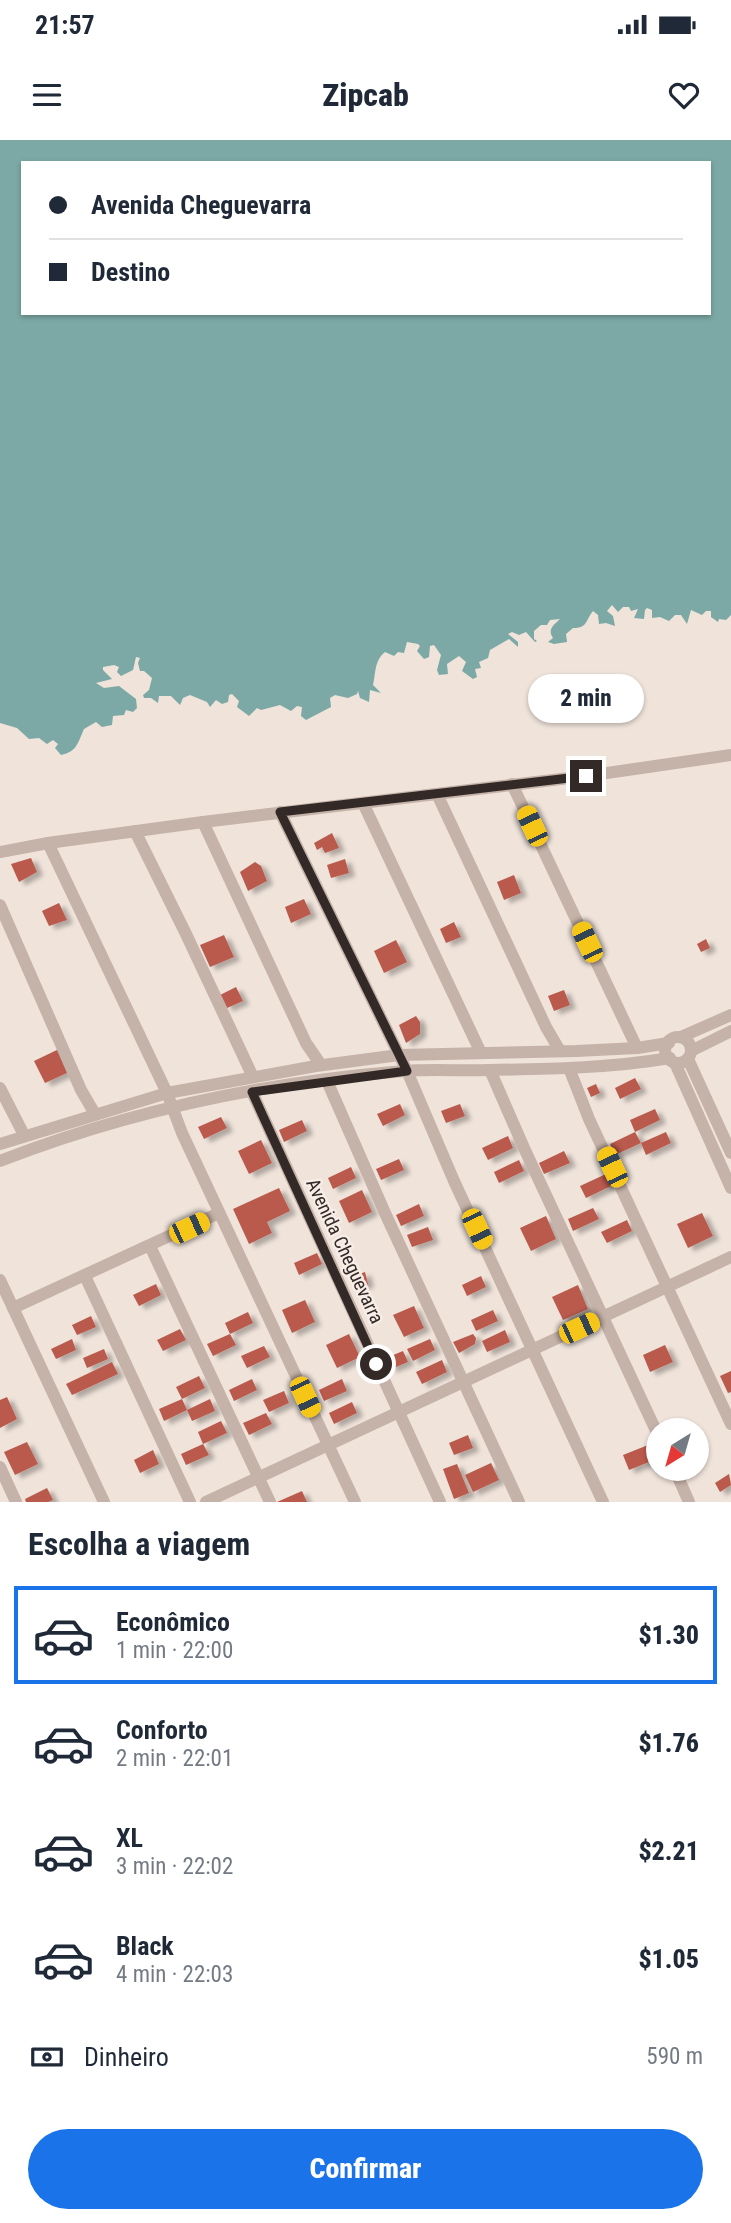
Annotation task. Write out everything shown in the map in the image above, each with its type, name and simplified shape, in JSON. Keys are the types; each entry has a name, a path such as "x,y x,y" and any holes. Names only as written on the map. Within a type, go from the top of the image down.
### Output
{"street":[{"path":"0,852 202,822 731,755"},
{"path":"512,784 637,1048"},
{"path":"438,794 546,1027 560,1051"},
{"path":"363,803 481,1053"},
{"path":"280,812 379,1019 407,1071 454,1181 603,1502"},
{"path":"202,822 306,1043 321,1065"},
{"path":"135,831 253,1077"},
{"path":"48,843 174,1108 182,1133 355,1502"},
{"path":"0,905 94,1114"},
{"path":"0,1144 167,1093 321,1065 399,1055 637,1048 675,1040 731,1015"},
{"path":"0,1161 92,1130 174,1108 252,1092 407,1071 569,1068 642,1063 681,1058 731,1031"},
{"path":"675,1040 665,1050 681,1058 726,1128 731,1153"},
{"path":"675,1040 689,1042 681,1058 731,1188"},
{"path":"569,1068 589,1119 731,1424"},
{"path":"491,1070 650,1418"},
{"path":"327,1081 519,1502"},
{"path":"0,1088 24,1135"},
{"name":"Avenida Cheguevarra","path":"252,1092 440,1502"},
{"path":"13,1308 219,1213"},
{"path":"150,1246 270,1502"},
{"path":"206,1502 731,1257"},
{"path":"85,1276 190,1502"},
{"path":"0,1280 104,1502"},
{"path":"0,1467 16,1502"},
{"path":"680,1481 689,1502"}],"water":[{"path":"0,140 731,140 731,615 726,620 719,619 718,622 711,617 711,611 702,615 691,610 687,624 681,615 675,615 669,621 660,617 652,618 652,610 647,608 644,619 634,618 638,609 631,611 629,607 623,607 618,612 612,605 607,611 613,616 615,626 599,624 598,615 593,611 584,625 573,628 566,634 567,642 548,642 553,638 552,627 560,619 550,620 547,625 541,625 534,631 535,642 526,632 519,635 512,632 508,634 518,642 518,647 509,639 490,650 488,658 479,662 481,668 475,669 477,677 473,679 462,671 466,662 459,656 447,664 448,674 439,675 437,670 441,655 434,645 430,646 429,657 424,659 417,651 420,646 418,644 407,642 404,653 398,652 394,656 385,652 379,659 373,685 381,693 370,690 369,702 360,698 358,691 348,698 335,695 330,698 331,707 306,720 301,716 302,707 297,706 291,711 280,705 261,710 257,708 249,716 237,707 239,701 232,694 229,695 228,702 222,704 216,700 210,707 207,702 190,695 183,698 180,705 171,696 159,696 158,703 151,698 144,698 152,678 140,671 140,658 136,657 133,670 121,676 117,672 119,667 103,667 112,679 96,683 104,688 119,686 136,699 137,708 133,712 126,710 124,715 113,716 112,725 102,727 96,722 84,729 70,752 61,755 55,748 58,744 53,740 47,744 39,738 29,739 17,728 0,723"}],"building":[{"path":"332,833 339,848 325,853 322,847 317,850 314,843"},
{"path":"31,858 37,872 19,882 11,864"},
{"path":"345,859 349,873 331,878 327,865"},
{"path":"255,862 261,866 267,881 248,891 240,872"},
{"path":"514,875 521,893 504,900 497,882"},
{"path":"304,899 311,914 291,923 285,907"},
{"path":"59,903 67,920 49,926 42,911"},
{"path":"454,922 461,937 446,943 440,929"},
{"path":"224,935 234,957 210,967 200,945"},
{"path":"706,939 710,948 701,952 697,944"},
{"path":"396,940 407,962 384,973 374,951"},
{"path":"236,987 243,1001 227,1008 220,995"},
{"path":"564,990 570,1005 554,1011 548,996"},
{"path":"416,1016 420,1022 420,1034 406,1043 399,1025"},
{"path":"59,1049 69,1072 45,1083 34,1061"},
{"path":"635,1078 641,1089 620,1099 615,1088"},
{"path":"596,1084 600,1093 591,1097 587,1088"},
{"path":"400,1104 405,1115 383,1126 377,1114"},
{"path":"460,1104 465,1116 446,1123 441,1111"},
{"path":"655,1109 660,1120 635,1132 630,1120"},
{"path":"221,1117 227,1128 204,1139 198,1127"},
{"path":"302,1120 307,1131 284,1142 279,1130"},
{"path":"635,1132 641,1143 615,1155 610,1144"},
{"path":"666,1132 671,1143 646,1155 641,1143"},
{"path":"508,1136 513,1148 488,1160 482,1148"},
{"path":"261,1140 272,1163 249,1174 238,1151"},
{"path":"564,1151 570,1163 544,1174 539,1163"},
{"path":"399,1159 404,1170 381,1180 376,1169"},
{"path":"519,1160 524,1171 499,1183 494,1172"},
{"path":"351,1167 356,1178 333,1189 328,1178"},
{"path":"606,1174 611,1186 586,1198 580,1186"},
{"path":"279,1188 290,1211 267,1222 272,1233 249,1244 233,1209"},
{"path":"362,1190 372,1212 349,1223 339,1201"},
{"path":"419,1204 424,1216 401,1226 396,1215"},
{"path":"593,1208 599,1219 573,1231 568,1219"},
{"path":"702,1213 713,1236 688,1248 677,1224"},
{"path":"546,1216 556,1239 531,1251 520,1228"},
{"path":"627,1220 632,1231 607,1243 601,1232"},
{"path":"428,1227 433,1240 412,1247 407,1235"},
{"path":"317,1253 322,1264 299,1275 294,1263"},
{"path":"365,1272 368,1284 354,1288 351,1277"},
{"path":"481,1276 486,1287 467,1296 462,1285"},
{"path":"156,1284 161,1295 139,1306 133,1295"},
{"path":"578,1285 588,1309 563,1320 552,1297"},
{"path":"305,1300 315,1322 292,1333 282,1310"},
{"path":"414,1306 424,1328 404,1337 393,1315"},
{"path":"493,1310 498,1321 476,1331 471,1320"},
{"path":"248,1312 253,1323 230,1334 225,1323"},
{"path":"91,1316 96,1327 77,1335 72,1325"},
{"path":"180,1329 186,1340 163,1351 157,1340"},
{"path":"505,1330 510,1342 487,1352 482,1341"},
{"path":"230,1334 236,1345 213,1356 207,1344"},
{"path":"349,1334 360,1357 337,1368 326,1345"},
{"path":"473,1334 476,1338 475,1344 459,1353 453,1342"},
{"path":"72,1339 76,1350 56,1359 51,1349"},
{"path":"430,1339 435,1350 413,1361 407,1349"},
{"path":"665,1345 673,1362 650,1372 643,1355"},
{"path":"264,1346 270,1357 247,1368 241,1356"},
{"path":"104,1349 108,1359 87,1368 83,1358"},
{"path":"403,1351 408,1362 391,1369 386,1358"},
{"path":"442,1360 447,1372 422,1384 416,1372"},
{"path":"112,1362 118,1374 72,1395 66,1384"},
{"path":"731,1371 731,1392 728,1393 720,1376"},
{"path":"199,1376 205,1388 182,1399 176,1387"},
{"path":"252,1379 257,1390 234,1401 229,1390"},
{"path":"342,1379 347,1391 324,1401 319,1390"},
{"path":"284,1391 289,1403 269,1412 263,1400"},
{"path":"7,1397 17,1419 0,1428 0,1400"},
{"path":"182,1399 187,1410 164,1421 159,1409"},
{"path":"210,1399 215,1411 192,1421 187,1410"},
{"path":"352,1402 357,1413 334,1424 329,1413"},
{"path":"266,1413 272,1424 249,1435 243,1423"},
{"path":"221,1421 227,1433 203,1444 198,1432"},
{"path":"468,1435 473,1448 454,1455 449,1443"},
{"path":"27,1442 38,1464 15,1475 4,1452"},
{"path":"203,1444 209,1455 186,1465 181,1454"},
{"path":"646,1446 646,1463 629,1470 623,1455"},
{"path":"153,1450 159,1464 140,1473 134,1460"},
{"path":"491,1463 499,1480 473,1492 465,1475"},
{"path":"457,1464 469,1493 454,1499 443,1469"},
{"path":"729,1474 731,1485 720,1492 715,1483"},
{"path":"47,1488 53,1500 26,1502 25,1499"},
{"path":"302,1491 307,1502 277,1502"}],"route":[{"path":"376,1364 252,1092 407,1071 390,1042 280,812 586,776"}]}
